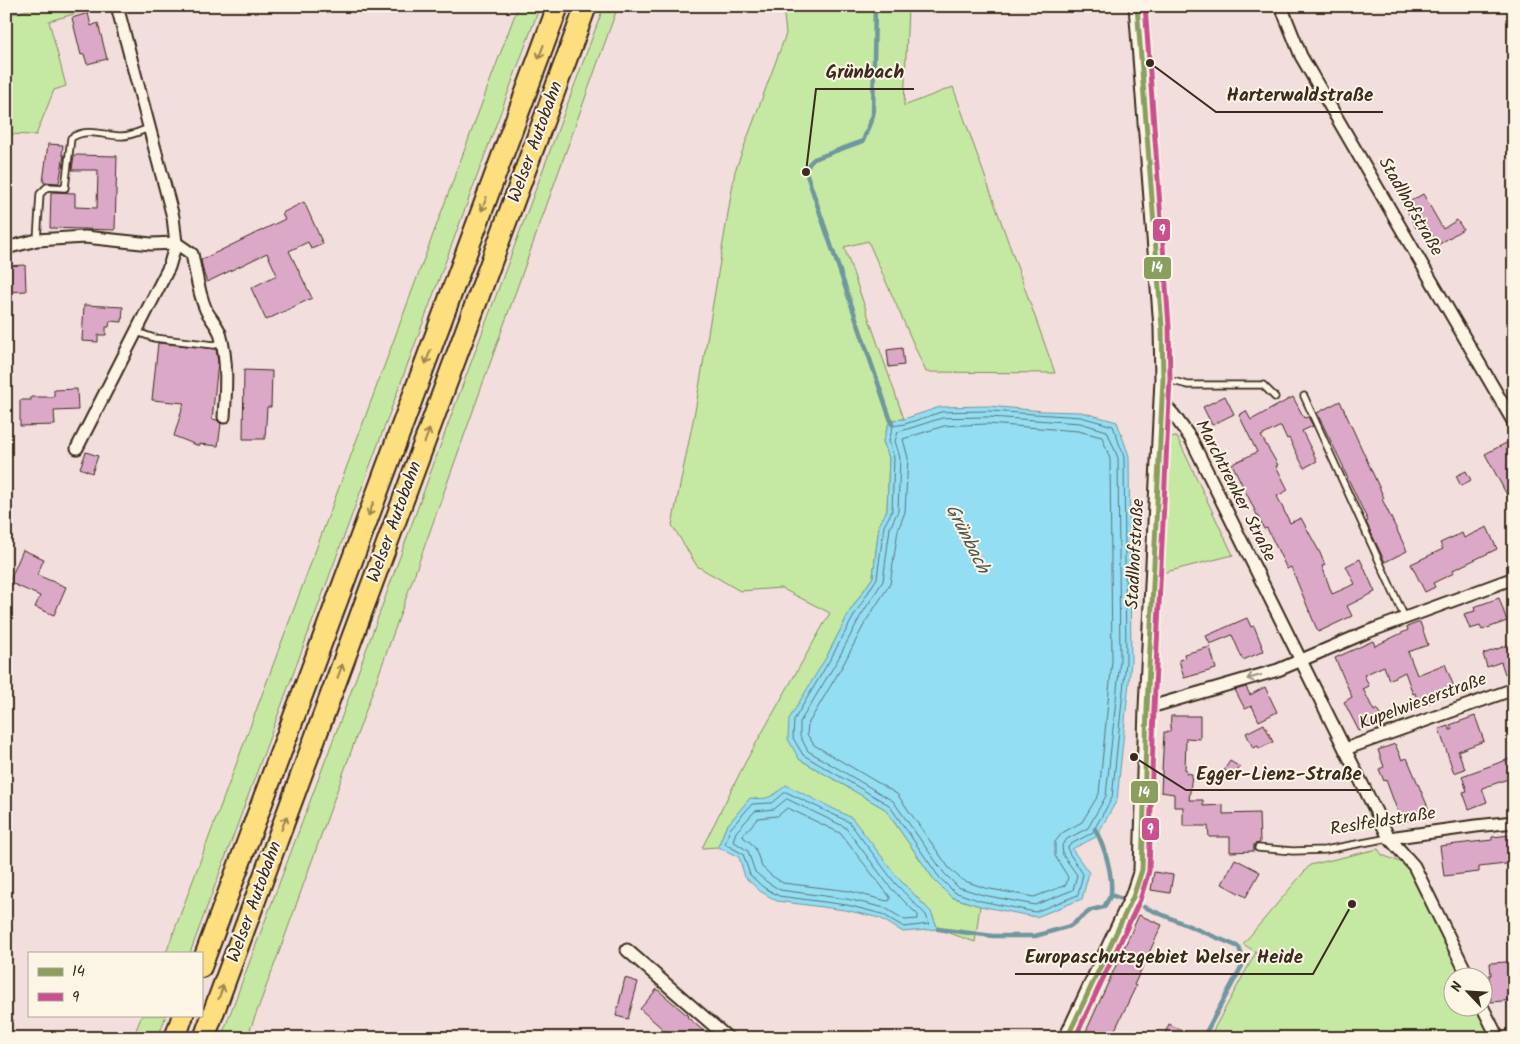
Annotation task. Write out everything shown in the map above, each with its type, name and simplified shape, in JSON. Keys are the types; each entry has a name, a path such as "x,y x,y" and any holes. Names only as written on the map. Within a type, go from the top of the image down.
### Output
{"highway":[{"name":"Welser Autobahn","path":"202,964 558,6"},
{"name":"Welser Autobahn","path":"204,1038 586,6"},
{"path":"175,1038 184,1016"}],"street":[{"path":"77,448 169,267 176,243 173,217 117,6"},
{"path":"1137,6 1162,328 1162,401"},
{"name":"Stadlhofstraße","path":"1281,6 1301,56 1514,424"},
{"path":"6,248 36,240 85,237 151,244 176,243 192,254 200,294 206,310 219,330 222,343 226,373 224,418"},
{"name":"Stadlhofstraße","path":"1066,1038 1138,886 1142,863 1147,708 1162,401"},
{"name":"Marchtrenker Straße","path":"1162,401 1191,439 1389,838 1414,866 1463,966"},
{"path":"1147,708 1278,670 1405,618 1514,578"},
{"name":"Kupelwieserstraße","path":"1345,749 1514,689"},
{"name":"Reslfeldstraße","path":"1389,838 1514,822"},
{"path":"627,950 728,1038"},
{"path":"1487,1016 1498,1038"}],"lane":[{"path":"36,240 40,194 47,187 65,188 71,138 79,133 88,132 124,136 149,128"},
{"path":"137,332 154,338 214,345 222,343"},
{"path":"1162,379 1188,386 1263,385 1275,396"},
{"path":"1304,396 1405,618"},
{"name":"Reslfeldstraße","path":"1258,848 1293,852 1325,850 1389,838"}],"green space":[{"path":"41,6 103,6 49,21 66,86 54,90 36,135 6,134 6,16"},
{"path":"518,6 540,6 190,952 166,952"},
{"path":"604,6 618,6 285,936 247,1038 221,1038 344,711 450,419"},
{"path":"783,6 908,6 904,106 953,87 1055,373 926,372 868,241 844,247 904,419 890,420 883,441 889,458 887,510 879,525 873,577 850,611 827,656 799,759 885,809 935,881 951,897 980,906 975,942 938,929 931,912 899,879 770,798 764,800 750,799 726,827 718,847 702,848 746,761 830,613 781,588 740,591 697,566 672,525 696,406 735,171 786,34"},
{"path":"1177,437 1233,555 1162,573 1169,438"},
{"path":"1378,849 1382,855 1408,865 1458,966 1442,966 1442,1016 1482,1016 1493,1038 1209,1038 1256,952 1243,944 1310,865"},
{"path":"142,1016 166,1016 158,1038 133,1038"}],"water":[{"path":"989,406 1042,411 1081,412 1117,422 1129,456 1131,662 1117,800 1096,837 1072,849 1089,873 1082,899 1036,917 980,906 951,897 935,881 885,809 799,759 788,739 789,719 827,656 850,611 873,577 879,525 887,510 889,458 883,441 890,420 904,419 940,407"},
{"path":"786,785 852,818 899,879 931,912 938,929 903,932 880,918 845,910 777,901 760,891 745,877 739,857 718,847 726,827 750,798 762,799 770,797"}],"building":[{"path":"88,13 91,26 98,23 107,59 87,64 84,54 81,55 72,18"},
{"path":"48,144 63,145 62,155 64,155 59,183 43,182"},
{"path":"74,155 117,156 115,230 50,228 51,192 75,193 75,207 97,208 98,170 72,170"},
{"path":"1423,194 1443,229 1457,220 1463,229 1438,245 1424,223 1416,228 1404,205"},
{"path":"304,202 323,244 311,249 308,242 289,251 312,298 266,320 251,288 277,275 267,253 207,282 201,260 285,219 282,213"},
{"path":"25,265 26,291 6,292 6,266"},
{"path":"84,305 123,307 122,322 110,321 109,327 106,327 106,335 98,335 98,342 82,341"},
{"path":"158,343 216,349 218,363 212,419 217,420 221,424 218,446 199,444 199,446 174,436 184,403 152,400"},
{"path":"902,348 904,365 889,367 887,350"},
{"path":"244,370 272,371 271,407 267,407 265,439 243,439"},
{"path":"77,389 78,410 54,411 55,425 20,426 20,400 31,400 31,397 54,397 54,390"},
{"path":"1225,396 1234,414 1212,425 1203,407"},
{"path":"1293,397 1304,418 1308,417 1313,426 1302,431 1317,461 1304,468 1281,426 1261,436 1278,465 1276,466 1288,490 1277,496 1290,523 1301,518 1325,565 1322,566 1332,594 1355,584 1346,566 1360,559 1375,592 1347,606 1352,616 1318,632 1291,567 1287,569 1267,528 1264,529 1232,464 1257,452 1239,415 1246,411 1251,420"},
{"path":"1340,401 1384,498 1382,499 1407,551 1385,562 1344,468 1317,413"},
{"path":"1510,441 1514,448 1514,508 1485,454"},
{"path":"86,452 98,456 92,473 80,468"},
{"path":"1466,471 1471,480 1461,486 1456,476"},
{"path":"1487,527 1497,549 1453,570 1454,573 1433,583 1435,587 1425,592 1411,564 1443,549 1440,543 1462,533 1464,538"},
{"path":"23,550 44,559 37,575 66,587 54,615 35,607 40,596 9,582"},
{"path":"1499,598 1507,621 1482,630 1480,626 1470,629 1464,614 1475,611 1474,607"},
{"path":"1247,618 1251,627 1254,626 1264,651 1243,660 1232,635 1210,644 1206,636"},
{"path":"1420,622 1428,645 1408,652 1417,675 1445,664 1454,687 1429,696 1431,702 1419,706 1405,672 1389,680 1384,666 1364,675 1369,686 1363,689 1374,711 1377,709 1382,719 1359,731 1344,702 1352,697 1335,658 1373,641 1375,646 1408,630 1407,627"},
{"path":"1514,643 1514,671 1505,674 1501,662 1487,667 1483,654"},
{"path":"1210,647 1216,669 1184,678 1179,660 1185,658 1184,654"},
{"path":"1246,687 1250,695 1265,687 1277,712 1259,721 1252,706 1245,709 1235,690"},
{"path":"1171,716 1200,716 1200,739 1186,738 1185,770 1187,770 1186,773 1192,774 1189,800 1203,800 1203,806 1223,805 1223,814 1259,813 1260,843 1254,844 1254,851 1230,852 1230,837 1209,837 1208,826 1183,826 1183,807 1174,807 1174,794 1161,792 1164,732 1170,732"},
{"path":"1475,716 1484,741 1458,751 1465,769 1454,773 1439,729 1448,726 1452,730 1450,725"},
{"path":"1264,724 1273,742 1259,749 1258,746 1253,748 1246,733"},
{"path":"1395,744 1402,760 1407,758 1430,812 1402,823 1386,780 1384,781 1379,769 1384,767 1378,750"},
{"path":"1512,758 1514,777 1482,788 1487,802 1469,809 1463,792 1467,791 1462,776"},
{"path":"1230,761 1240,767 1234,776 1224,770"},
{"path":"1511,835 1511,838 1514,838 1514,863 1479,867 1479,872 1444,876 1440,846 1492,840 1492,837"},
{"path":"1235,859 1260,872 1246,897 1222,884"},
{"path":"1154,872 1173,875 1170,893 1151,890"},
{"path":"1139,915 1162,925 1134,985 1136,986 1111,1038 1083,1038"},
{"path":"1507,962 1508,974 1512,974 1514,1000 1492,1002 1492,966 1490,963"},
{"path":"625,978 638,982 628,1019 616,1016"},
{"path":"657,989 712,1038 673,1038 640,1009"},
{"path":"1169,1024 1198,1038 1163,1038"}],"waterway":[{"name":"Grünbach","path":"875,6 873,115 863,141 814,159 809,164 806,172 892,424"},
{"name":"Grünbach","path":"1095,829 1108,861 1111,895 1122,899"},
{"path":"938,929 993,936 1035,936 1070,926 1091,910 1104,907 1111,895"},
{"name":"Grünbach","path":"1144,907 1239,947 1244,962 1203,1038"}],"transit line":[{"name":"14","path":"1067,1038 1133,897 1142,870 1147,708 1163,379 1162,327 1137,6"},
{"name":"9","path":"1075,1038 1140,900 1149,871 1154,708 1170,379 1169,326 1145,6"}],"place":[{"name":"Harterwaldstraße","path":"1150,63"},
{"name":"Grünbach","path":"806,172"},
{"name":"Egger-Lienz-Straße","path":"1134,757"},
{"name":"Europaschutzgebiet Welser Heide","path":"1352,904"}]}
